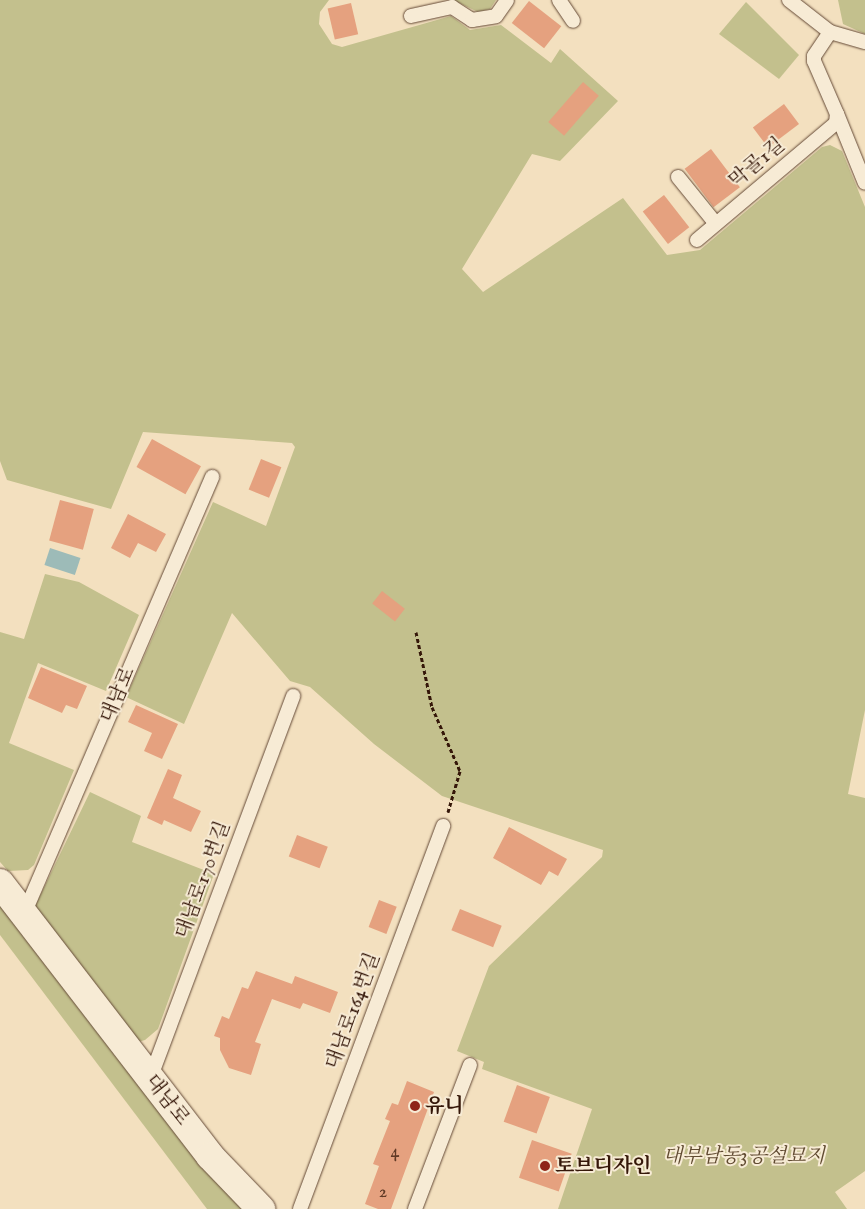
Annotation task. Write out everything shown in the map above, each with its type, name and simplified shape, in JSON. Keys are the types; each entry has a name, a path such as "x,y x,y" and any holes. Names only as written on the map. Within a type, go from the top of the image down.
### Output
{"street":[{"name":"대남로","path":"0,883 210,1156 261,1209"}],"lane":[{"path":"411,16 452,7 472,20 496,16 507,0"},
{"path":"559,0 573,20"},
{"path":"789,0 830,32 865,42"},
{"path":"830,32 816,52 814,61 865,183"},
{"name":"막골1길","path":"697,240 836,123 837,114"},
{"path":"678,177 716,224"},
{"name":"대남로","path":"24,914 212,477"},
{"name":"대남로170번길","path":"150,1079 293,696"},
{"name":"대남로164번길","path":"300,1209 443,826"},
{"path":"415,1209 470,1065"}],"path":[{"path":"416,632 432,707 460,771 443,826"}],"green space":[{"name":"대부남동3공설묘지","path":"0,0 329,0 320,12 319,24 332,44 342,47 451,16 470,30 501,25 551,63 560,49 618,101 560,161 532,154 462,269 483,292 623,198 667,255 700,250 822,147 830,145 842,151 865,207 865,710 848,794 865,798 865,1171 835,1192 847,1209 558,1209 592,1109 482,1069 484,1062 457,1051 489,966 602,857 603,850 442,796 374,744 310,687 290,681 232,613 184,724 126,697 213,502 266,526 295,447 292,443 143,432 111,509 7,480 0,461"},
{"path":"453,0 496,0 490,9 478,12"},
{"path":"838,0 865,0 865,34 843,24"},
{"path":"746,2 799,55 779,79 719,34"},
{"path":"45,574 79,582 139,615 106,691 38,663 9,743 74,770 34,865 28,870 8,871 0,862 0,632 24,639"},
{"path":"90,792 141,816 132,842 214,874 158,1029 145,1040 138,1042 35,906"},
{"path":"0,903 247,1209 207,1209 0,935"}],"water":[{"path":"50,548 80,558 75,575 44,565"}],"building":[{"path":"529,1 561,26 544,48 512,23"},
{"path":"351,3 358,34 335,40 328,8"},
{"path":"583,82 599,96 564,136 548,122"},
{"path":"784,104 799,124 768,147 753,127"},
{"path":"711,149 740,187 714,207 685,169"},
{"path":"664,195 689,227 668,244 643,212"},
{"path":"152,439 201,466 185,494 136,467"},
{"path":"261,459 281,467 269,498 249,490"},
{"path":"60,500 94,509 83,550 49,541"},
{"path":"128,514 166,534 156,552 138,543 130,558 111,548"},
{"path":"382,591 405,609 395,621 372,604"},
{"path":"41,667 87,686 77,709 66,705 62,713 28,698"},
{"path":"136,705 178,724 162,759 144,751 152,733 128,722"},
{"path":"168,769 182,775 173,798 201,811 191,832 164,820 162,825 147,818"},
{"path":"509,827 567,859 558,876 549,871 541,885 493,858"},
{"path":"297,835 328,847 320,868 289,856"},
{"path":"379,900 397,907 386,934 369,927"},
{"path":"460,909 502,926 493,947 451,930"},
{"path":"256,971 292,984 295,976 338,992 330,1013 303,1003 300,1009 272,999 255,1042 261,1044 251,1075 229,1068 220,1050 220,1038 214,1036 222,1016 229,1019 242,987 248,989"},
{"path":"407,1081 434,1092 391,1209 378,1209 365,1204 379,1166 373,1164 390,1121 385,1119 392,1103 398,1105"},
{"path":"517,1085 550,1097 537,1134 504,1122"},
{"path":"532,1140 572,1154 559,1191 519,1178"}],"place":[{"name":"유니","path":"415,1106"},
{"name":"토브디자인","path":"545,1166"}]}
